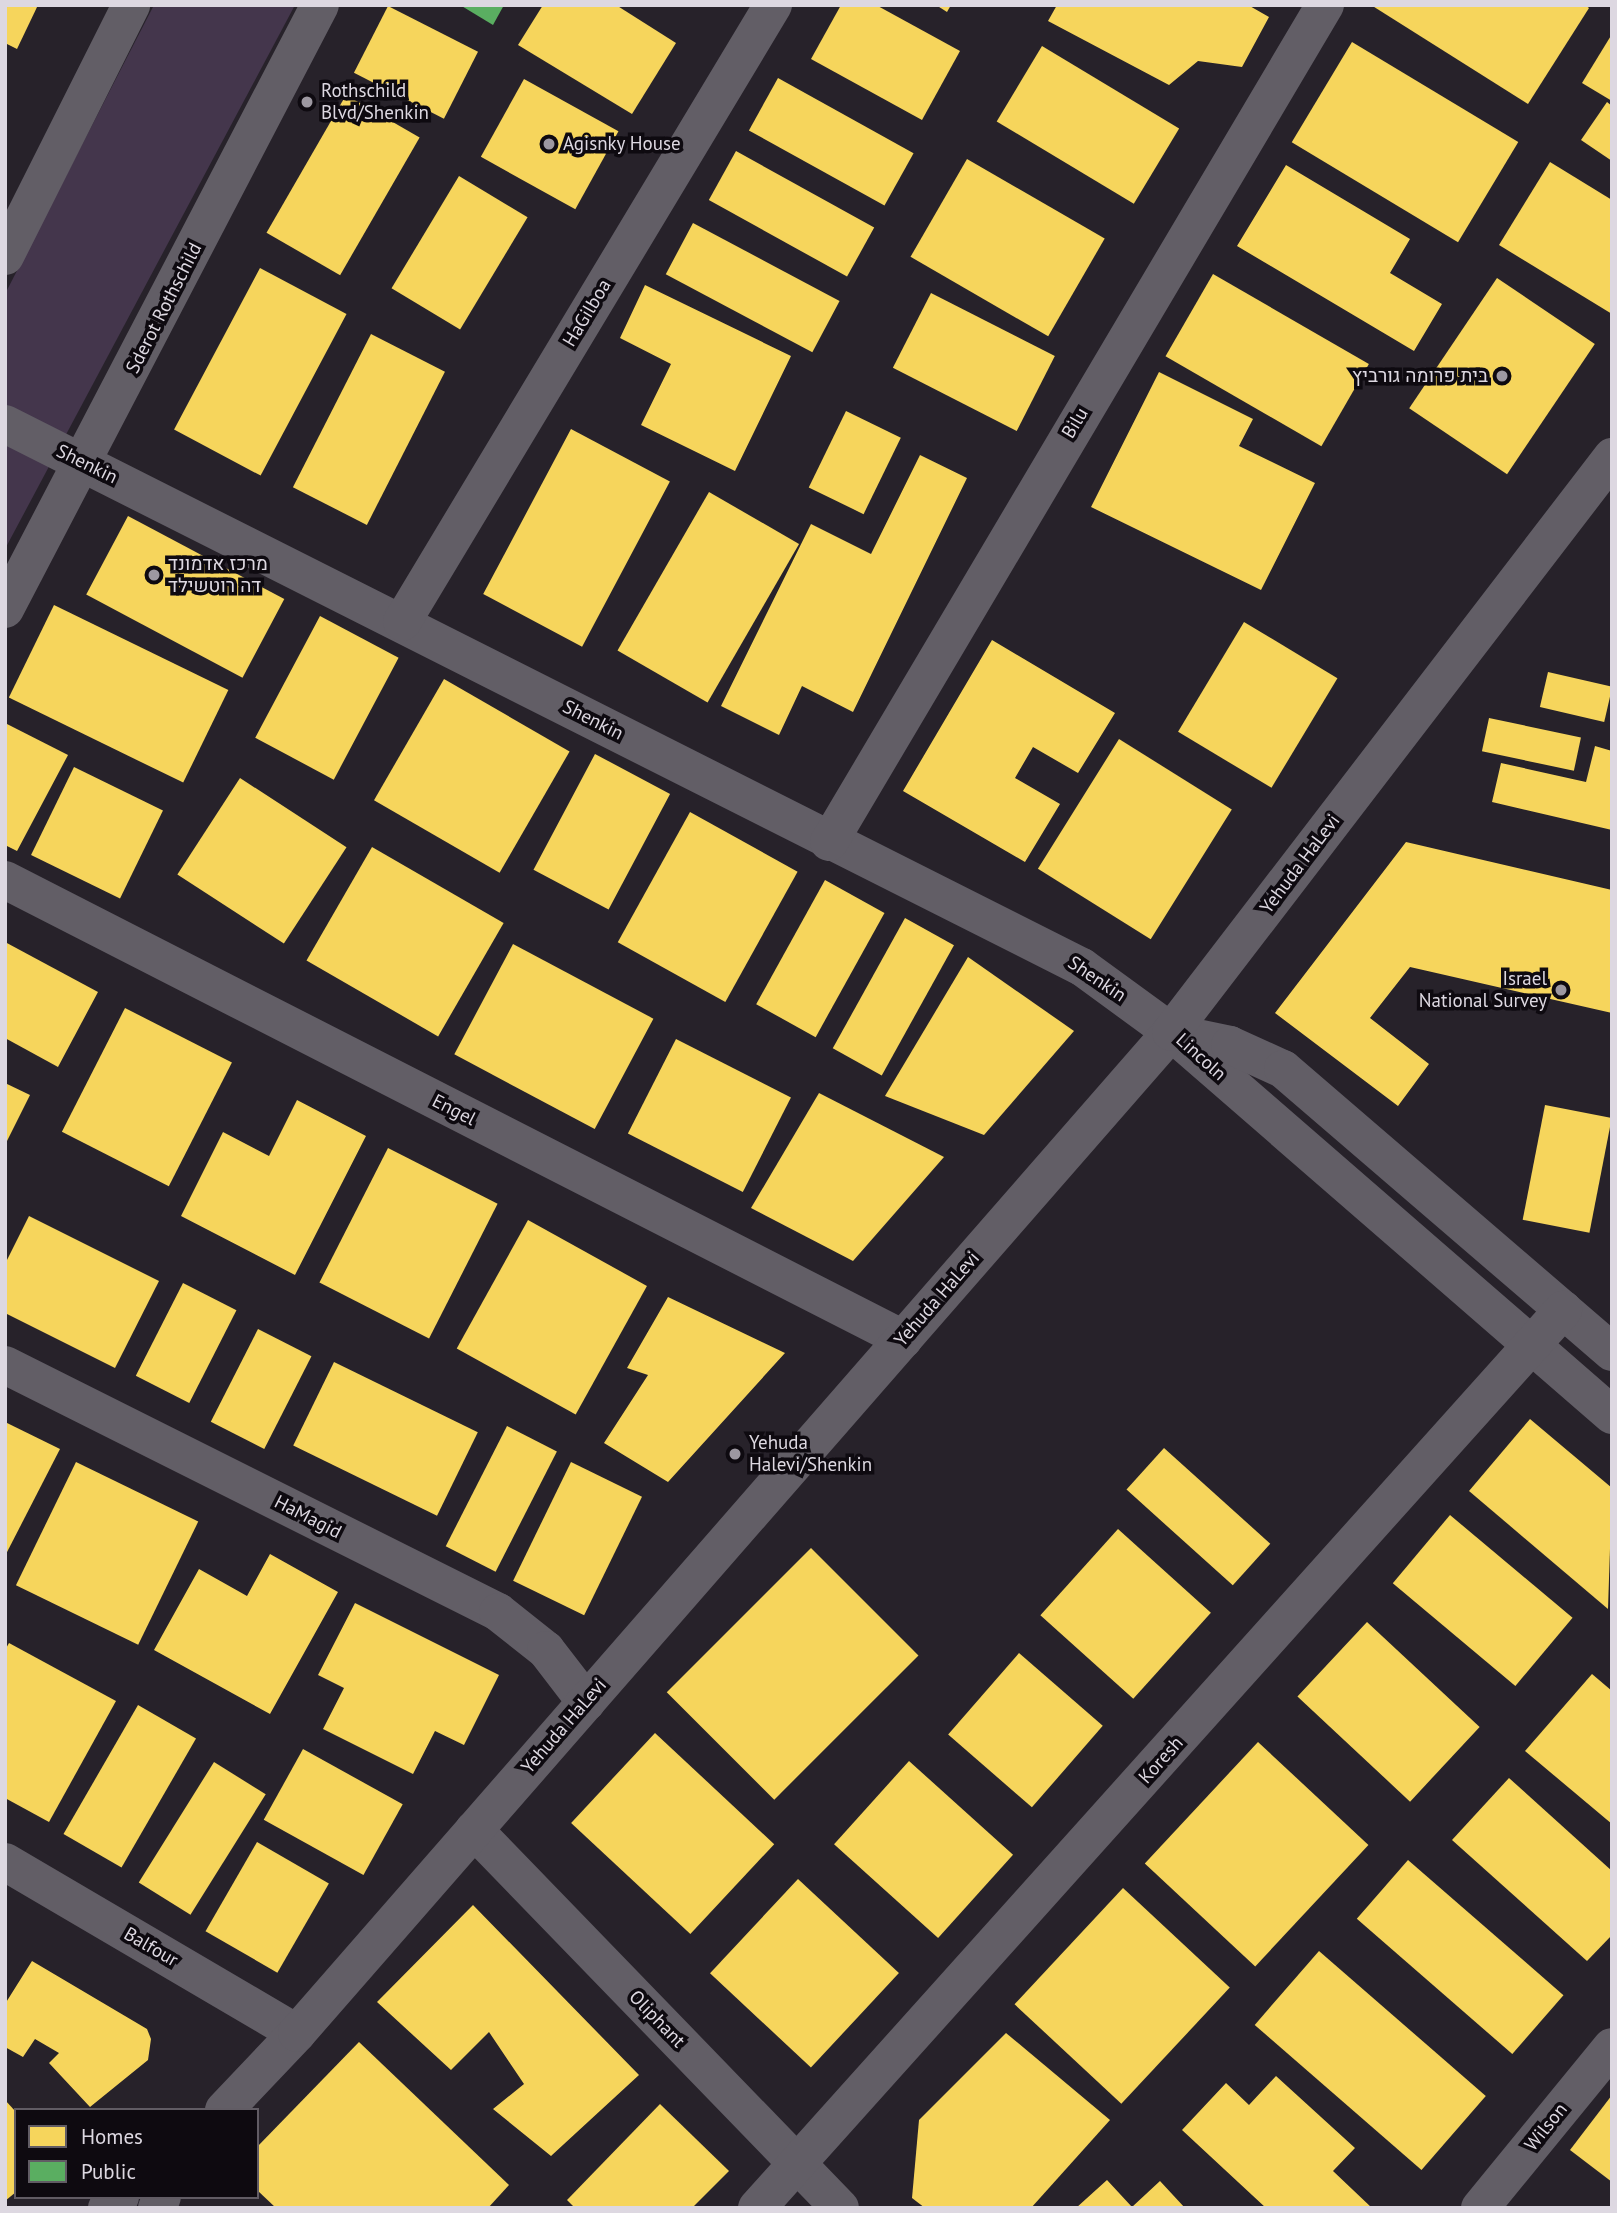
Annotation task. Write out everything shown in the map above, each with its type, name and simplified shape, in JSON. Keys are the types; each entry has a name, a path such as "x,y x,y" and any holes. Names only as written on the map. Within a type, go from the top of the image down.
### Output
{"street":[{"path":"5,256 131,5"},
{"name":"Sderot Rothschild","path":"5,610 320,5"},
{"name":"HaGilboa","path":"402,622 773,5"},
{"name":"Bilu","path":"829,842 1325,5"},
{"name":"Shenkin","path":"5,424 402,622 829,842 1082,967 1171,1032"},
{"name":"Yehuda HaLevi","path":"226,2108 297,2032 1171,1032 1612,457"},
{"name":"Engel","path":"5,880 903,1339"},
{"name":"Lincoln","path":"1171,1032 1230,1045 1283,1069 1612,1352"},
{"name":"Lincoln","path":"1171,1032 1612,1415"},
{"name":"Koresh","path":"757,2208 1563,1310"},
{"name":"HaMagid","path":"5,1365 498,1612 546,1650 586,1702"},
{"name":"Oliphant","path":"474,1830 840,2208"},
{"name":"Balfour","path":"5,1862 297,2032"},
{"name":"Wilson","path":"1498,2202 1612,2047"}],"shaded area":[{"path":"154,5 295,5 5,549 5,294"}],"building: Homes":[{"path":"5,5 38,5 17,49 5,43"},
{"path":"543,5 616,5 676,43 632,114 518,45"},
{"path":"841,5 876,5 960,51 922,120 811,59"},
{"path":"936,5 951,5 947,12"},
{"path":"1057,5 1248,5 1269,17 1242,67 1198,61 1169,85 1048,21"},
{"path":"1371,5 1585,5 1589,8 1528,104"},
{"path":"388,6 478,52 444,119 354,73"},
{"path":"1612,34 1612,101 1582,83"},
{"path":"1352,42 1518,142 1458,242 1292,142"},
{"path":"1042,46 1179,128 1134,204 997,121"},
{"path":"778,78 914,153 884,206 749,130"},
{"name":"Agisnky House","path":"524,79 618,131 575,209 481,157"},
{"path":"346,95 420,138 340,275 266,233"},
{"path":"1607,102 1612,106 1612,161 1581,140"},
{"path":"736,151 874,228 847,277 709,200"},
{"path":"967,159 1105,238 1048,336 910,257"},
{"path":"1550,162 1612,200 1612,314 1499,245"},
{"path":"1286,165 1410,239 1390,273 1442,304 1414,351 1237,246"},
{"path":"459,176 528,217 460,329 392,288"},
{"path":"693,223 840,301 812,352 666,274"},
{"path":"260,268 347,314 261,476 174,430"},
{"path":"1213,274 1369,364 1321,446 1166,356"},
{"name":"בית פרומה גורביץ","path":"1497,278 1595,344 1507,474 1409,408"},
{"path":"645,285 791,356 735,471 641,425 671,364 620,338"},
{"path":"931,293 1055,356 1017,431 893,368"},
{"path":"371,334 445,372 367,525 293,487"},
{"path":"1159,372 1253,419 1239,446 1315,483 1261,590 1091,507"},
{"path":"846,411 901,438 864,514 809,487"},
{"path":"571,429 670,482 582,647 483,594"},
{"path":"920,455 967,478 853,712 802,686 779,735 721,706 811,524 871,554"},
{"path":"709,492 799,544 708,702 618,650"},
{"path":"128,516 284,599 242,678 86,595"},
{"path":"54,605 228,690 183,783 9,698"},
{"path":"320,616 399,658 334,780 255,738"},
{"path":"1244,622 1337,678 1272,788 1178,732"},
{"path":"992,640 1115,713 1078,773 1033,747 1015,778 1060,804 1025,862 903,791"},
{"path":"1548,672 1612,687 1604,722 1540,707"},
{"path":"444,679 570,752 500,873 374,800"},
{"path":"1489,718 1581,738 1574,771 1482,751"},
{"path":"5,723 68,755 17,851 5,845"},
{"path":"1119,739 1232,809 1151,939 1038,869"},
{"path":"1595,746 1612,751 1612,830 1492,802 1501,763 1586,782"},
{"path":"595,754 670,794 609,910 533,870"},
{"path":"74,767 163,810 120,898 31,855"},
{"path":"240,778 347,847 284,944 177,874"},
{"path":"690,812 798,872 725,1002 618,942"},
{"name":"Israel National Survey","path":"1406,842 1612,890 1612,1013 1410,967 1370,1018 1429,1064 1398,1106 1275,1013"},
{"path":"372,847 504,923 438,1036 306,960"},
{"path":"825,880 884,913 816,1037 756,1004"},
{"path":"905,918 954,945 882,1075 833,1048"},
{"path":"5,942 98,992 58,1067 5,1038"},
{"path":"513,944 653,1019 595,1129 454,1054"},
{"path":"968,957 1074,1031 984,1135 885,1096"},
{"path":"125,1008 232,1062 169,1186 62,1132"},
{"path":"676,1039 791,1098 743,1192 628,1133"},
{"path":"5,1083 30,1095 5,1145"},
{"path":"819,1093 944,1157 853,1261 751,1208"},
{"path":"297,1100 366,1136 295,1275 181,1216 223,1132 269,1156"},
{"path":"1545,1105 1612,1118 1589,1233 1523,1220"},
{"path":"388,1148 498,1204 429,1338 319,1283"},
{"path":"29,1216 159,1281 115,1368 5,1313 5,1264"},
{"path":"528,1220 647,1286 576,1415 457,1349"},
{"path":"183,1283 236,1310 189,1403 136,1376"},
{"path":"668,1297 785,1353 668,1482 604,1443 648,1375 627,1368"},
{"path":"258,1329 311,1356 264,1449 211,1422"},
{"path":"334,1362 478,1432 437,1516 293,1446"},
{"path":"1530,1419 1612,1488 1608,1609 1469,1491"},
{"path":"5,1422 60,1449 5,1556"},
{"path":"507,1426 557,1451 496,1572 446,1546"},
{"path":"1164,1448 1270,1544 1233,1585 1127,1490"},
{"path":"76,1462 198,1522 138,1645 16,1585"},
{"path":"571,1462 642,1497 584,1615 513,1581"},
{"path":"1450,1515 1573,1618 1515,1686 1393,1583"},
{"path":"1118,1529 1211,1613 1133,1699 1040,1615"},
{"path":"811,1548 918,1655 774,1800 667,1692"},
{"path":"270,1554 338,1592 270,1714 154,1650 199,1569 247,1596"},
{"path":"355,1603 499,1675 464,1745 435,1731 413,1774 323,1729 344,1688 318,1675"},
{"path":"1367,1622 1480,1727 1410,1802 1297,1697"},
{"path":"9,1643 116,1701 49,1822 5,1798 5,1650"},
{"path":"1019,1653 1103,1726 1032,1807 948,1735"},
{"path":"1592,1674 1612,1691 1612,1824 1525,1751"},
{"path":"138,1705 196,1738 122,1868 64,1834"},
{"path":"655,1733 774,1844 690,1934 571,1823"},
{"path":"1258,1742 1368,1845 1255,1966 1145,1863"},
{"path":"303,1749 403,1804 363,1875 264,1820"},
{"path":"909,1761 1013,1855 938,1938 834,1844"},
{"path":"214,1762 266,1794 190,1915 139,1882"},
{"path":"1509,1778 1612,1871 1612,1935 1587,1961 1452,1840"},
{"path":"257,1842 329,1884 277,1973 206,1931"},
{"path":"1408,1860 1563,1995 1512,2054 1357,1919"},
{"path":"798,1879 899,1973 811,2067 710,1973"},
{"path":"1123,1888 1230,1988 1121,2104 1015,2004"},
{"path":"473,1905 639,2075 551,2156 493,2109 524,2084 489,2032 451,2070 377,2002"},
{"path":"1319,1951 1486,2096 1421,2170 1255,2025"},
{"path":"32,1961 147,2029 151,2039 148,2060 90,2107 49,2063 59,2053 35,2039 23,2057 5,2047 5,2004"},
{"path":"1006,2033 1110,2120 1031,2208 925,2208 912,2198 919,2120"},
{"path":"359,2042 509,2185 488,2208 276,2208 259,2192 259,2145"},
{"path":"1276,2076 1355,2148 1333,2171 1372,2208 1266,2208 1182,2130 1226,2083 1249,2105"},
{"path":"1612,2095 1612,2182 1570,2150"},
{"path":"5,2100 14,2110 14,2194 5,2201"},
{"path":"660,2104 729,2171 692,2208 575,2208 567,2200"},
{"path":"1107,2180 1132,2207 1160,2181 1185,2208 1076,2208"}],"building: Public":[{"path":"460,5 504,5 493,25"}],"place":[{"name":"Rothschild Blvd/Shenkin","path":"307,102"},
{"name":"Agisnky House","path":"549,144"},
{"name":"בית פרומה גורביץ","path":"1502,376"},
{"name":"מרכז אדמונד דה רוטשילד","path":"154,575"},
{"name":"Israel National Survey","path":"1561,990"},
{"name":"Yehuda Halevi/Shenkin","path":"735,1454"}]}
